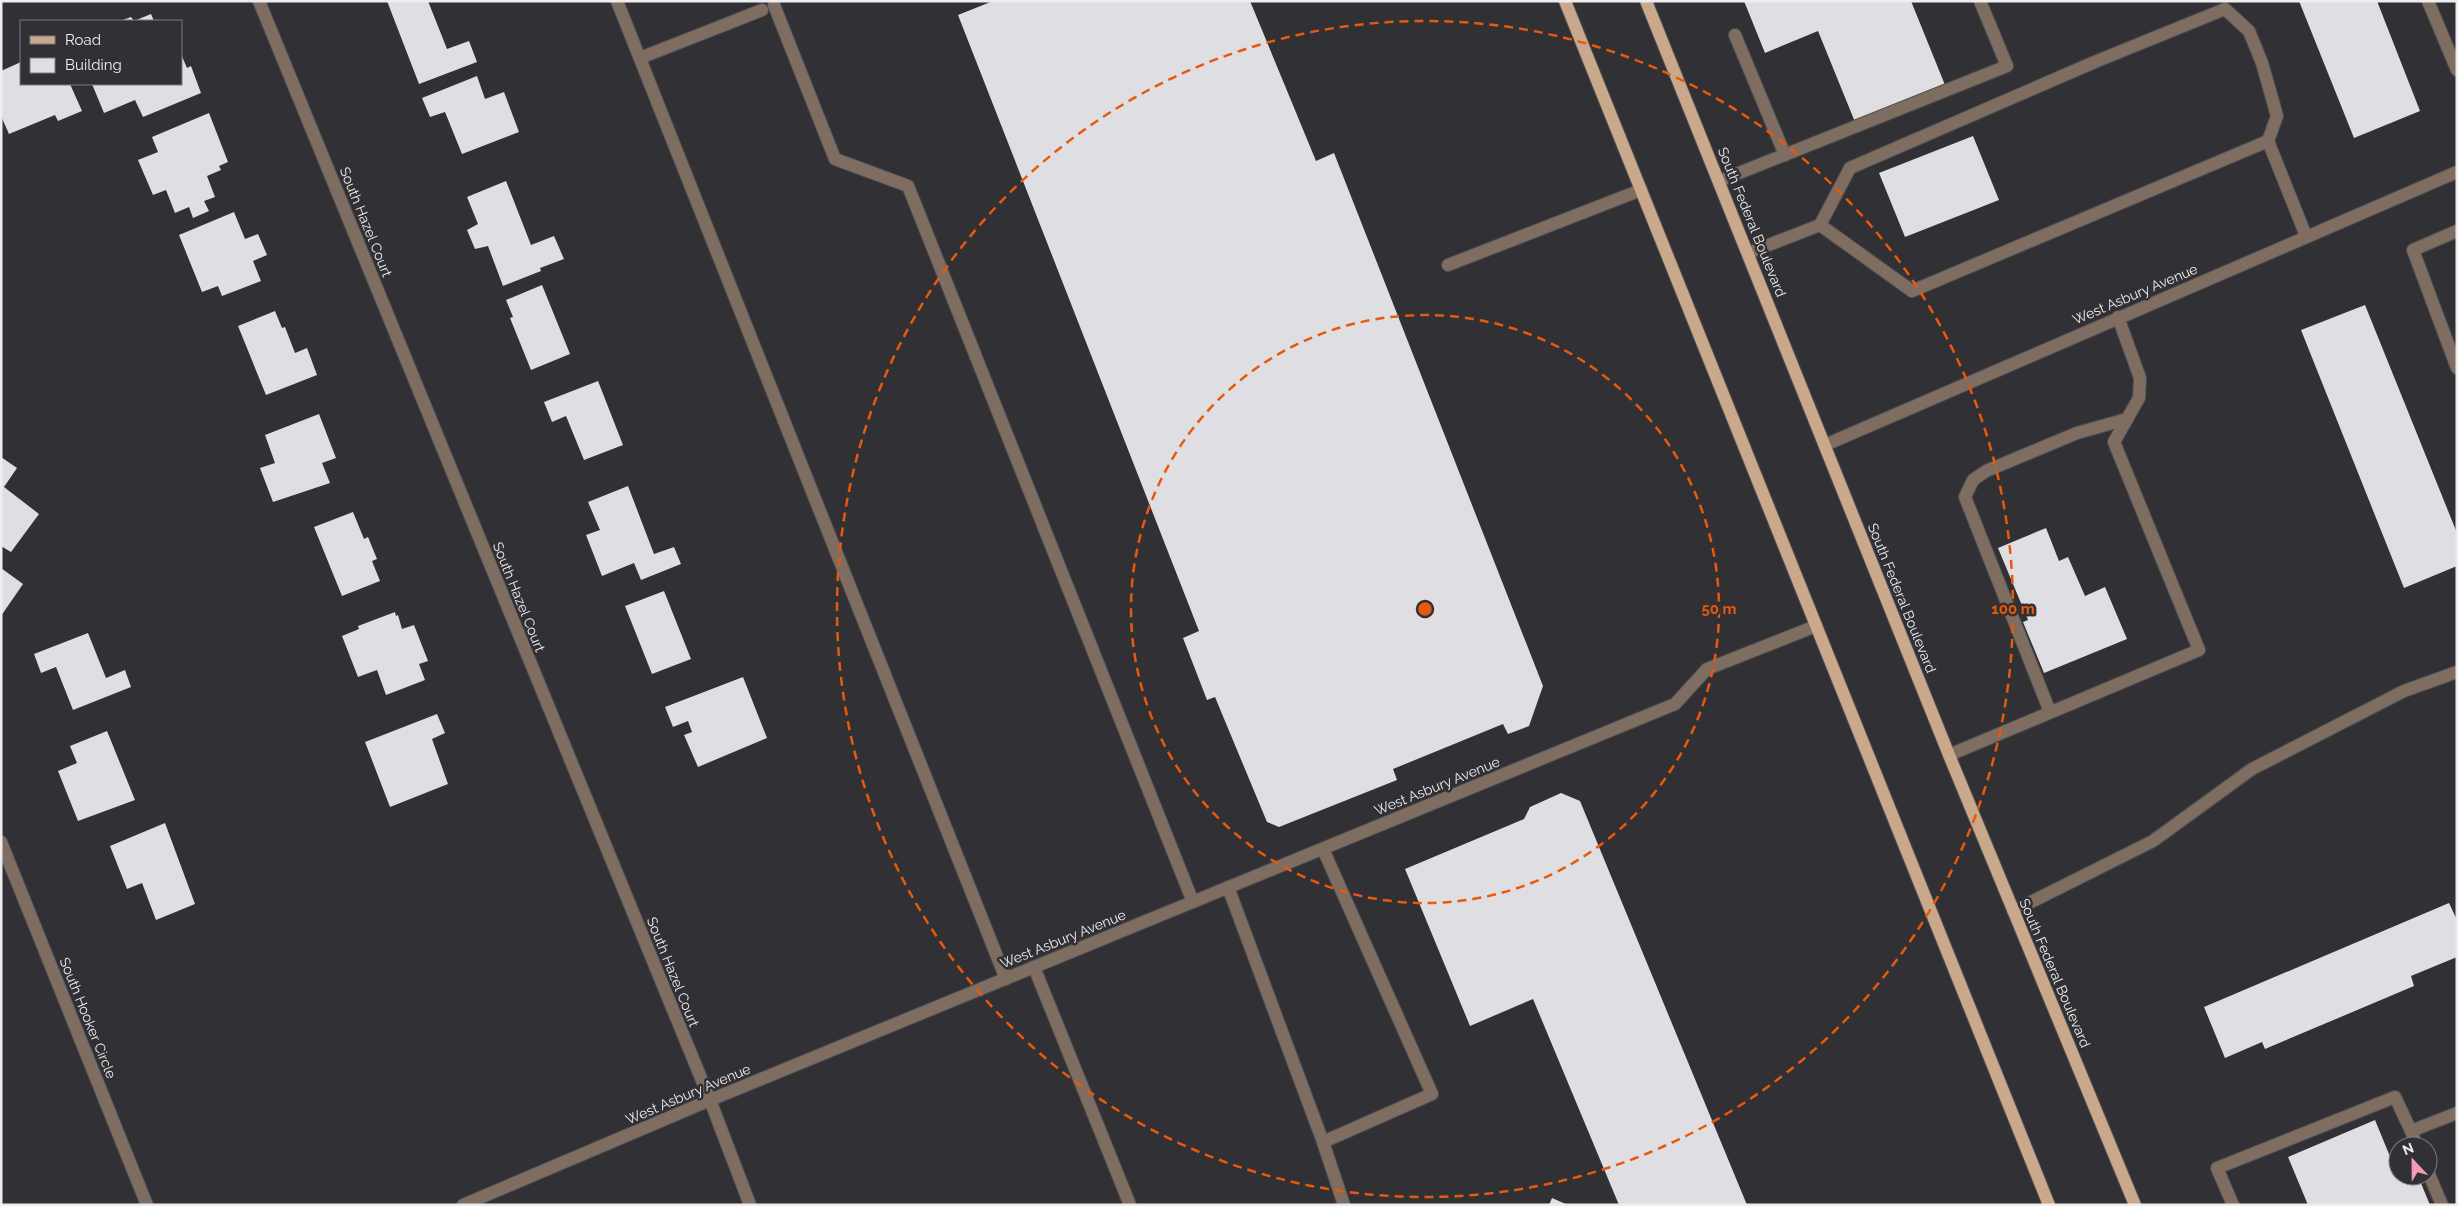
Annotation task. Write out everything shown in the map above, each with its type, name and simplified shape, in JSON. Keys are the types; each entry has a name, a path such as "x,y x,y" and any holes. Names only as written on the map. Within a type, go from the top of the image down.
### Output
{"main road":[{"path":"1565,1 2049,1205"},
{"name":"South Federal Boulevard","path":"1646,1 1720,181 1949,755 2135,1205"}],"street":[{"name":"South Hazel Court","path":"259,1 710,1100 750,1205"},
{"path":"617,1 1006,979"},
{"path":"1720,181 2007,66 1980,1"},
{"path":"2428,1 2457,70"},
{"path":"640,58 760,6 780,3 835,159 908,186 1194,902"},
{"path":"1748,253 1820,225 1850,168 2106,57 2225,9 2249,31 2262,63 2277,116 2268,141 2306,236"},
{"path":"1735,35 1785,155"},
{"path":"1820,225 1912,291 2268,141"},
{"name":"West Asbury Avenue","path":"1825,445 2457,172"},
{"path":"1448,265 1641,190"},
{"path":"2457,231 2413,250 2457,368"},
{"path":"1949,755 2199,650 2114,442 2139,398 2140,378 2118,317"},
{"path":"2050,712 1965,497 1972,480 1986,471 2077,433 2127,419"},
{"name":"West Asbury Avenue","path":"463,1205 710,1100 1674,704 1707,669 1816,626"},
{"path":"2013,911 2153,841 2252,769 2404,691 2457,672"},
{"name":"South Hooker Circle","path":"1,842 147,1205"},
{"path":"1322,849 1432,1094 1323,1142"},
{"path":"1228,888 1323,1142 1344,1205"},
{"path":"1034,968 1130,1205"},
{"path":"2233,1205 2216,1168 2395,1097 2413,1136"},
{"path":"2411,1131 2457,1114"},
{"path":"2434,1186 2442,1205"}],"building":[{"path":"387,1 428,1 447,49 469,41 477,62 419,84"},
{"path":"993,1 1250,1 1316,161 1334,153 1543,686 1529,726 1508,734 1503,724 1393,769 1397,780 1279,827 1267,822 1215,697 1207,700 1183,638 1199,631 958,15"},
{"path":"1744,1 1911,1 1945,85 1855,122 1818,31 1765,53"},
{"path":"2299,1 2377,1 2420,111 2354,138"},
{"path":"151,14 154,20 136,20"},
{"path":"131,17 133,20 123,20"},
{"path":"182,56 187,68 191,66 201,93 143,117 135,100 104,113 92,85 182,85"},
{"path":"20,62 20,85 70,85 82,111 58,121 55,115 9,134 1,116 1,71"},
{"path":"477,76 485,99 504,92 519,132 462,154 445,112 430,117 422,98"},
{"path":"209,113 228,162 219,166 221,170 207,176 215,197 204,201 209,211 193,218 189,207 175,213 166,190 153,195 138,160 158,152 152,137"},
{"path":"1973,136 1999,200 1905,237 1879,173"},
{"path":"506,181 531,245 554,236 564,259 540,268 541,271 503,286 488,246 475,249 467,230 478,224 467,197"},
{"path":"234,212 245,239 258,234 267,255 253,261 261,281 222,296 218,286 202,292 179,235"},
{"path":"542,285 570,354 531,370 510,318 513,317 506,300"},
{"path":"2365,305 2457,533 2457,566 2404,588 2301,330"},
{"path":"275,311 282,328 285,327 295,353 307,348 317,375 266,395 238,326"},
{"path":"598,381 623,445 584,460 566,416 552,422 544,402"},
{"path":"319,414 336,458 322,463 330,483 273,502 260,468 275,463 265,435"},
{"path":"1,457 17,468 4,487 39,514 11,552 1,546"},
{"path":"628,486 654,554 674,547 681,564 641,580 634,563 602,576 586,535 600,530 588,502"},
{"path":"353,512 364,539 368,537 377,559 372,561 380,581 342,596 314,527"},
{"path":"2046,528 2059,561 2068,557 2085,596 2105,587 2127,639 2044,673 2023,622 2028,620 1998,548"},
{"path":"1,568 23,584 1,616"},
{"path":"664,591 691,659 652,674 625,606"},
{"path":"395,612 396,616 398,615 402,629 414,625 428,661 419,664 425,680 386,695 377,670 358,677 342,636 359,629 358,626"},
{"path":"88,633 106,678 125,670 131,687 73,710 56,667 41,673 34,654"},
{"path":"743,677 767,738 698,767 684,735 692,732 688,721 673,727 665,707"},
{"path":"437,714 445,733 432,739 448,784 390,807 365,742"},
{"path":"107,731 135,800 78,821 58,771 77,763 70,746"},
{"path":"1561,793 1580,801 1747,1205 1619,1205 1533,999 1470,1026 1405,869 1524,819 1530,807"},
{"path":"165,823 195,904 156,920 142,883 127,889 110,846"},
{"path":"2449,903 2457,920 2457,957 2411,976 2414,986 2265,1049 2262,1042 2225,1058 2204,1007"},
{"path":"2375,1120 2388,1152 2388,1186 2422,1186 2430,1205 2308,1205 2288,1157"},
{"path":"1552,1198 1568,1205 1549,1205"}]}
